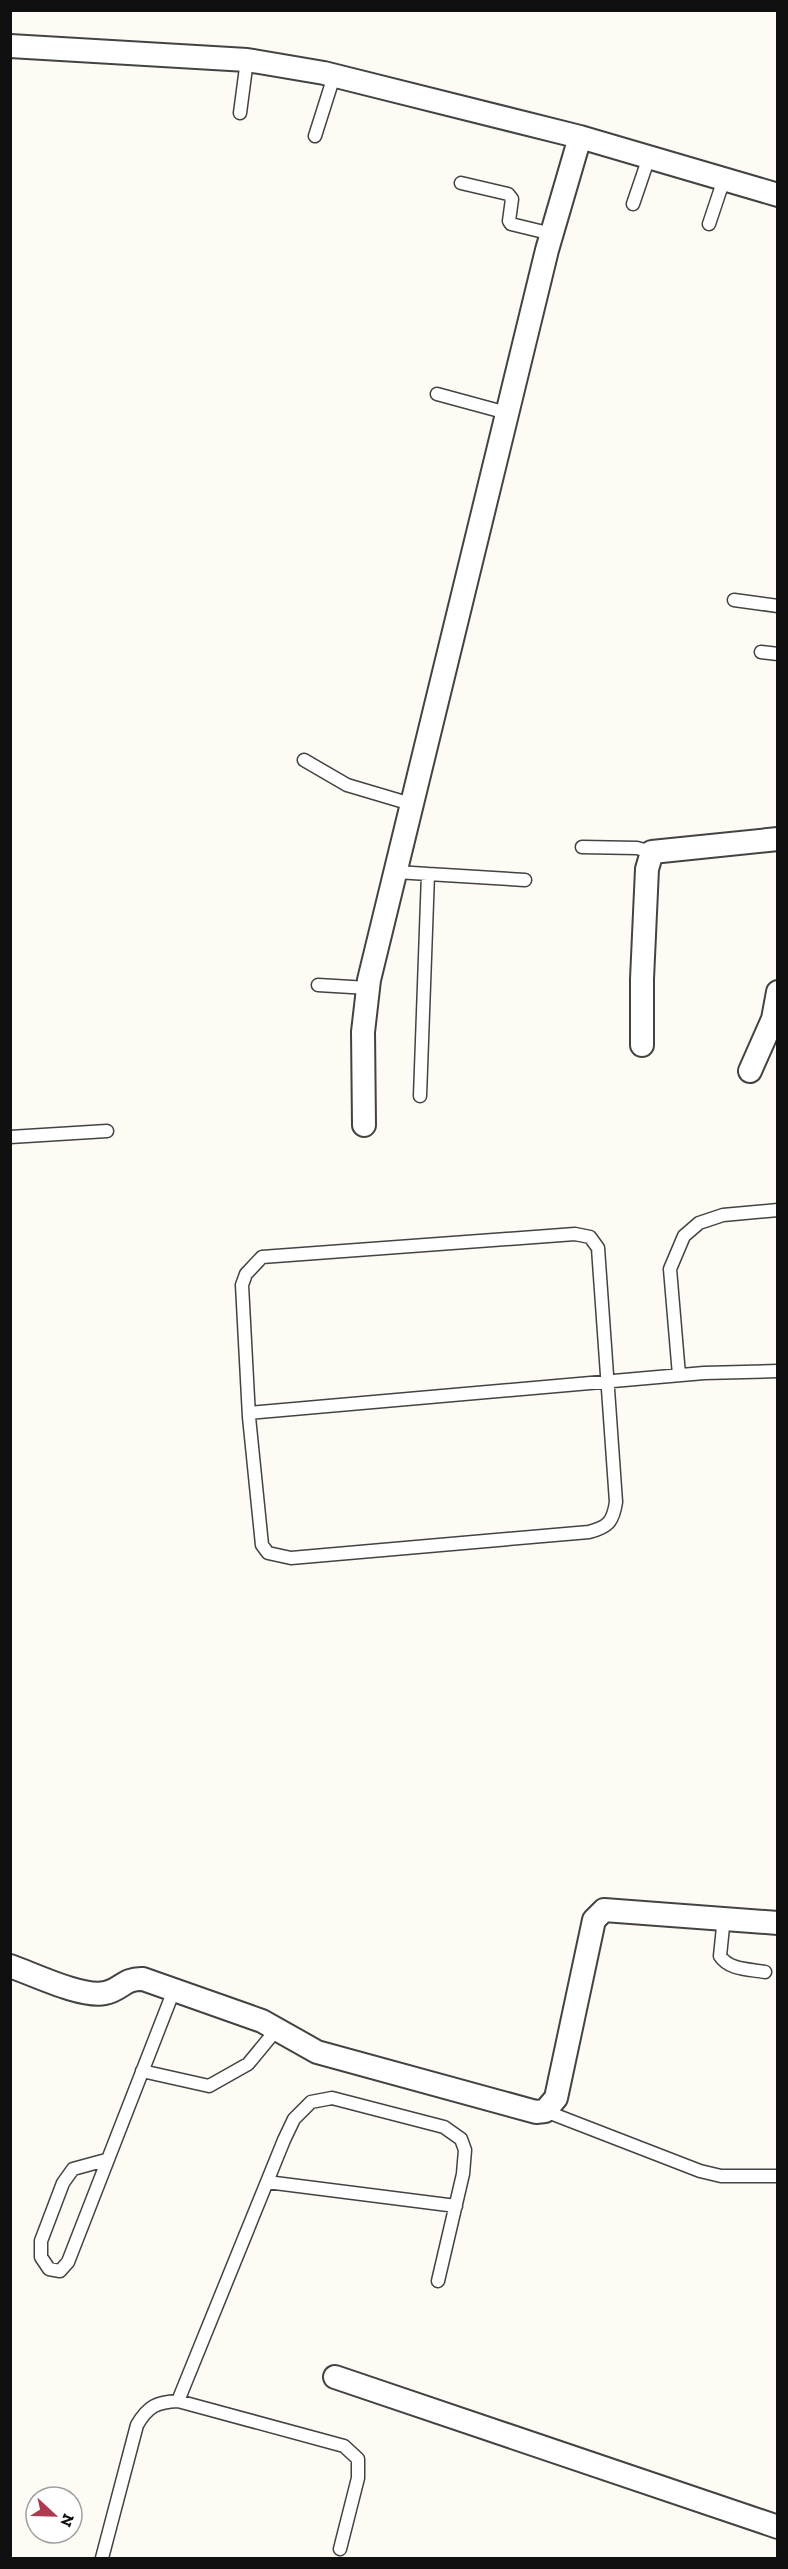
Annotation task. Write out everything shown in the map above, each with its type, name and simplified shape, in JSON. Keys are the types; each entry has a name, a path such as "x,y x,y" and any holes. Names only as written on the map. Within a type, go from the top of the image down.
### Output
{"street":[{"path":"10,46 247,60 334,75 580,137 777,195"},
{"path":"364,1125 363,1032 368,988 507,413 552,234 580,137"},
{"path":"642,1045 642,979 647,869 652,852 777,839"},
{"path":"750,1071 770,1027 777,992"},
{"path":"10,1966 92,1994 107,1993 130,1979 143,1979 262,2021 316,2052 536,2112 545,2110 556,2098 594,1920 598,1914 604,1910 724,1917 777,1923"},
{"path":"335,2377 777,2528"}],"lane":[{"path":"240,113 247,60"},
{"path":"315,136 334,75"},
{"path":"633,204 650,157"},
{"path":"709,224 724,179"},
{"path":"461,183 508,194 512,199 509,221 511,224 552,234"},
{"path":"437,394 507,413"},
{"path":"734,600 777,606"},
{"path":"761,652 777,654"},
{"path":"304,760 347,785 411,804"},
{"path":"582,847 637,848 652,852"},
{"path":"396,872 525,880"},
{"path":"420,1096 428,874"},
{"path":"318,985 368,988"},
{"path":"10,1137 107,1131"},
{"path":"679,1375 670,1269 684,1236 699,1223 723,1215 777,1210"},
{"path":"583,1234 590,1237 598,1248 616,1502 613,1519 606,1527 589,1532 291,1558 268,1553 262,1545 249,1413 242,1285 246,1274 262,1257 583,1234"},
{"path":"249,1413 679,1375 777,1371"},
{"path":"724,1917 720,1956 723,1962 765,1972"},
{"path":"106,2160 73,2169 63,2182 41,2241 41,2258 49,2269 60,2271 68,2262 174,1990"},
{"path":"142,2071 209,2086 248,2064 277,2029"},
{"path":"178,2401 294,2119 311,2102 332,2098 444,2127 460,2139 465,2150 456,2206 438,2281"},
{"path":"545,2110 700,2171 721,2176 777,2176"},
{"path":"267,2182 456,2206"},
{"path":"102,2559 137,2425 146,2410 158,2402 178,2401 344,2446 358,2459 358,2478 340,2549"}]}
